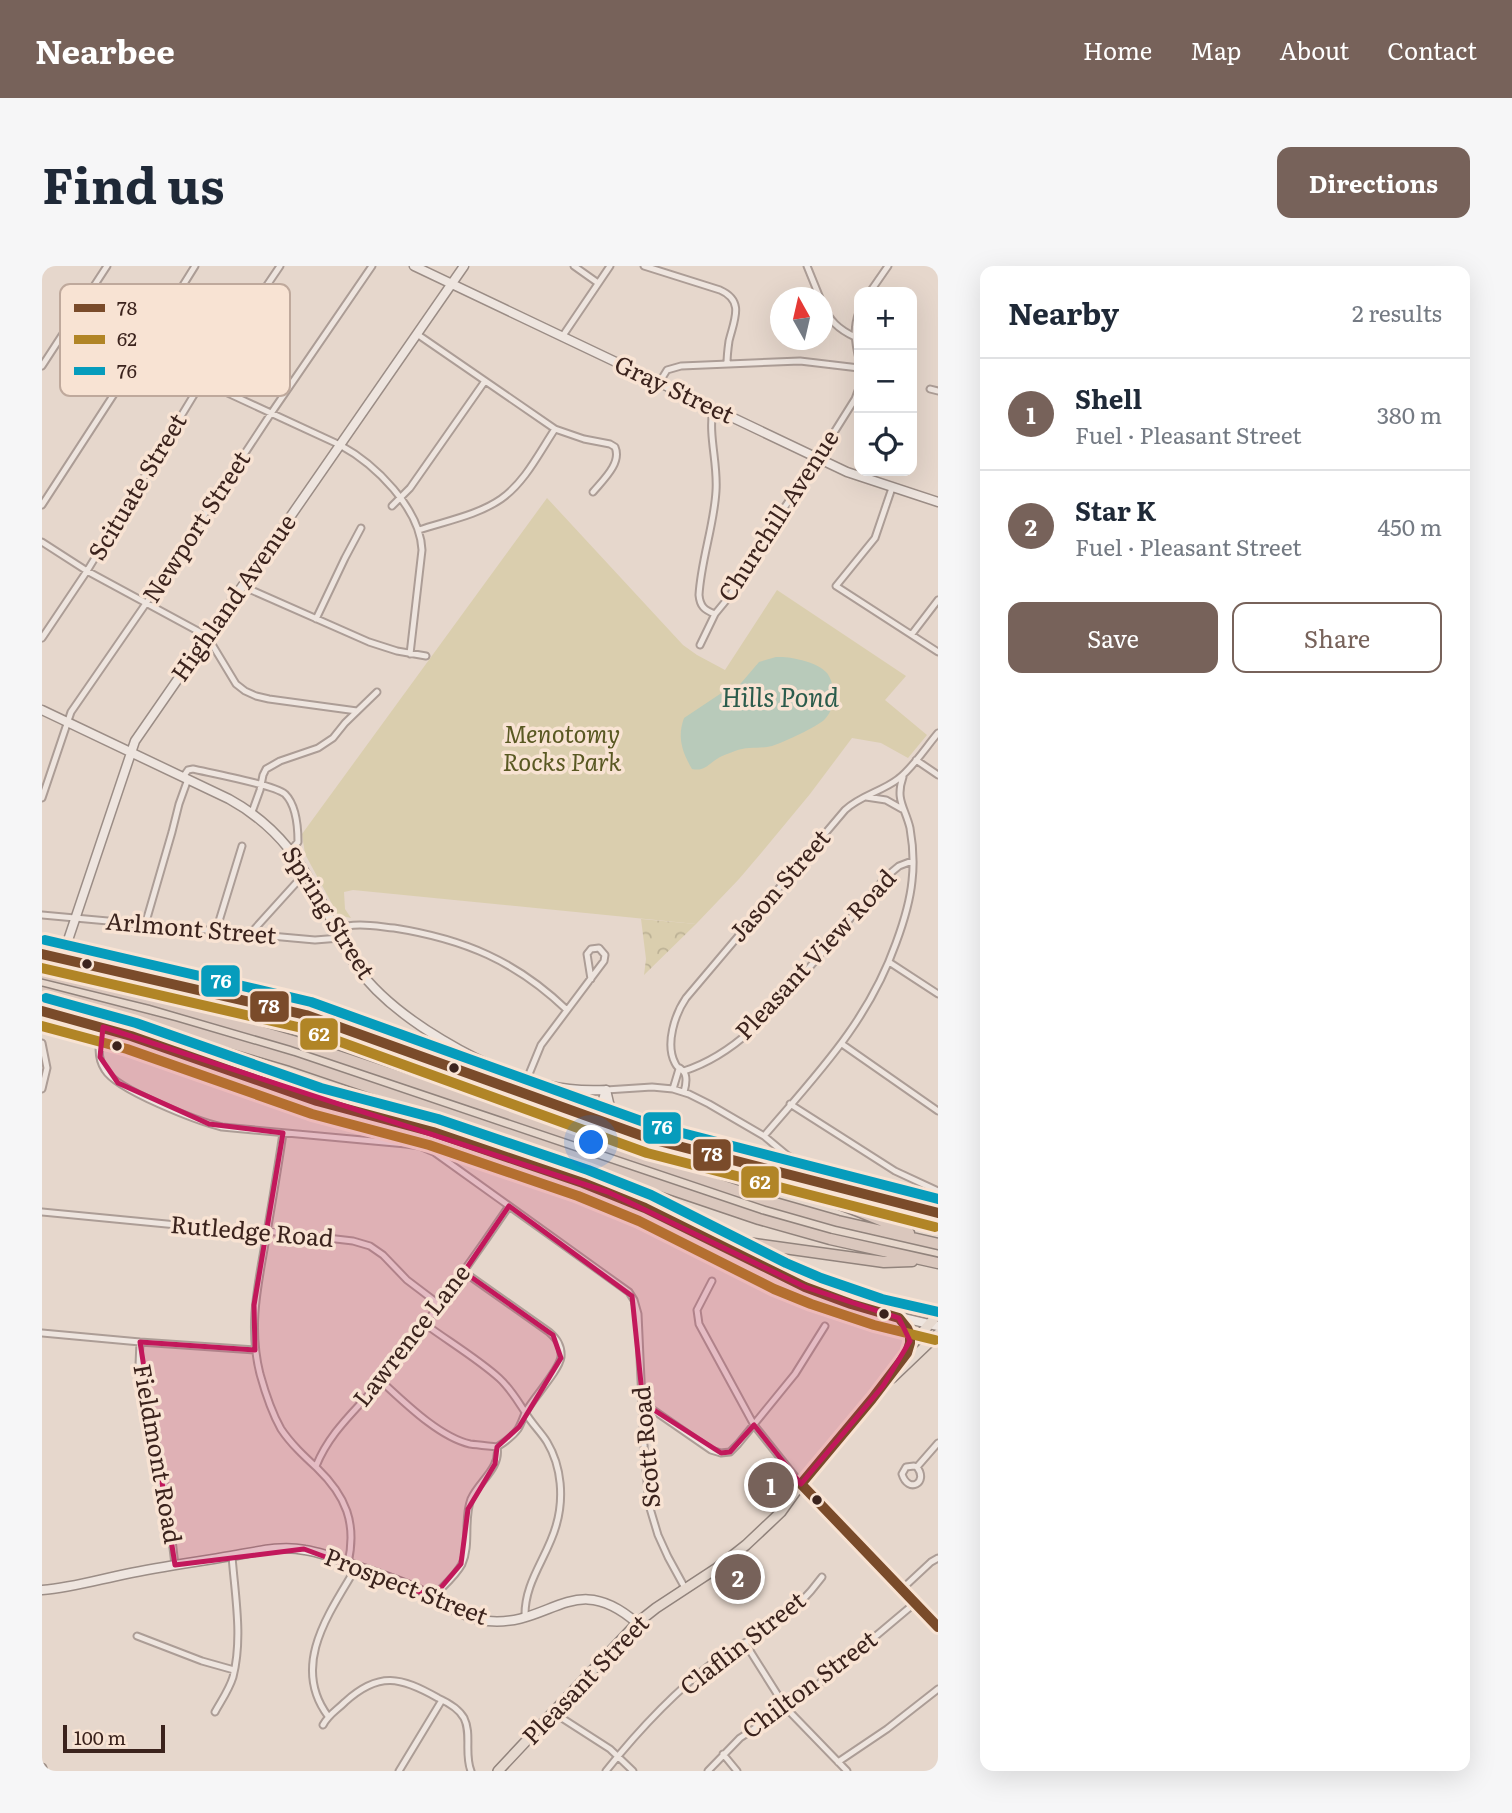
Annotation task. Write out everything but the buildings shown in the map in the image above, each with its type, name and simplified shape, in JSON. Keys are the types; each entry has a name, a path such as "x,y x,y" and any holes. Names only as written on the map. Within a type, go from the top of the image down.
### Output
{"highway":[{"path":"42,973 176,1007 340,1056 745,1194 815,1215 938,1244"},
{"path":"42,992 245,1046 759,1219 830,1239 933,1262"},
{"path":"176,1007 224,1010 265,1018 392,1053 425,1057"},
{"path":"119,1012 166,1036 387,1113 414,1127"},
{"path":"725,1159 754,1173 885,1222 926,1241"},
{"path":"704,1237 884,1262 933,1262"}],"main road":[{"name":"Pleasant Street","path":"498,1771 637,1623 717,1568 746,1545 781,1511 883,1386 908,1349 936,1319"},
{"name":"Pleasant Street","path":"883,1386 938,1334"}],"street":[{"path":"95,284 107,266"},
{"path":"184,284 195,266"},
{"name":"Scituate Street","path":"268,284 280,266"},
{"name":"Newport Street","path":"290,386 372,266"},
{"name":"Gray Street","path":"414,266 854,475 938,502"},
{"name":"Highland Avenue","path":"62,958 137,737 464,266"},
{"path":"574,266 598,283"},
{"path":"562,337 610,266"},
{"path":"644,266 731,296 736,315 728,346 727,364"},
{"path":"807,266 816,287"},
{"path":"873,287 888,266"},
{"path":"833,324 854,337"},
{"path":"417,334 555,429 615,447 617,457 614,464 593,492"},
{"path":"42,366 60,338"},
{"path":"659,383 667,370 674,367 800,362 854,367"},
{"path":"392,506 410,488 485,381"},
{"path":"930,389 938,391"},
{"path":"42,505 113,396"},
{"name":"Scituate Street","path":"42,638 87,571 192,396"},
{"path":"237,396 355,453 373,467 400,499 419,530 422,550 410,654"},
{"name":"Newport Street","path":"42,797 71,712 283,396"},
{"name":"Churchill Avenue","path":"700,645 715,614 729,597 762,539 854,401"},
{"path":"713,408 716,495 699,598 704,609 715,614"},
{"path":"419,530 478,511 501,499 519,482 555,429"},
{"path":"892,488 874,541 836,586 938,652"},
{"path":"316,619 361,528"},
{"path":"42,542 87,571 207,636 236,684 245,691 256,696 357,711"},
{"path":"242,586 369,642 426,656"},
{"path":"912,634 938,600"},
{"path":"252,812 264,773 270,766 318,748 333,738 377,692"},
{"name":"Spring Street","path":"42,710 252,812 274,831 308,875 335,929 362,974 399,1009 463,1051 527,1079 568,1089 642,1087 684,1092 764,1136 788,1156 822,1169"},
{"name":"Jason Street","path":"684,1092 686,1081 682,1070 674,1061 672,1036 676,1017 685,998 845,810 863,797 890,785 905,773 938,733"},
{"path":"916,760 938,775"},
{"path":"145,925 188,770 193,769 282,792 291,804 298,830 298,842 290,850"},
{"path":"764,1136 842,1044 865,1010 889,962 910,893 910,828 899,793 905,773"},
{"path":"863,797 882,799 903,810"},
{"path":"216,930 242,846"},
{"name":"Pleasant View Road","path":"682,1070 714,1058 752,1030 796,983 887,876 899,866 912,861"},
{"path":"250,934 297,882 308,875"},
{"name":"Arlmont Street","path":"42,915 320,941 340,938"},
{"path":"335,929 371,925 460,943 523,973 546,989 567,1010"},
{"path":"527,1079 540,1048 604,961 605,954 599,948 593,948 587,954 591,978"},
{"path":"42,954 306,1015 663,1143 938,1213"},
{"path":"889,962 938,994"},
{"path":"42,1011 103,1027 327,1104 414,1127 596,1188 645,1208 805,1287 851,1304 899,1318 936,1319"},
{"path":"103,1027 99,1044 100,1057 106,1072 118,1083 209,1124 425,1148 509,1206"},
{"path":"42,1043 47,1068 42,1089"},
{"path":"842,1044 938,1111"},
{"path":"673,1089 682,1070"},
{"path":"587,1117 599,1110 606,1090"},
{"path":"606,1090 612,1118 618,1128"},
{"path":"790,1104 900,1173 938,1191"},
{"path":"283,1133 254,1305 255,1350 264,1385 281,1428 333,1486 344,1504 350,1518 352,1542 348,1563"},
{"name":"Lawrence Lane","path":"316,1466 328,1441 381,1381 440,1305 509,1206"},
{"name":"Scott Road","path":"509,1206 626,1290 634,1300 638,1314 644,1446 650,1508 658,1535 685,1588"},
{"name":"Rutledge Road","path":"42,1212 352,1241 370,1246 383,1255 407,1280 440,1305"},
{"path":"381,1381 415,1412 444,1432 467,1443 497,1447 519,1427 525,1413 559,1364 559,1345 550,1332 464,1272"},
{"path":"712,1281 698,1307 697,1319 754,1425 801,1484 938,1627"},
{"path":"899,1318 905,1323 909,1333 908,1349"},
{"path":"425,1324 499,1377 547,1441 555,1458 559,1480 559,1513 554,1531 527,1591 525,1617"},
{"path":"643,1402 711,1450 730,1452 795,1374 825,1326"},
{"path":"42,1333 255,1350"},
{"name":"Fieldmont Road","path":"140,1342 139,1365 166,1489 175,1565"},
{"path":"917,1467 938,1443"},
{"path":"433,1597 461,1564 466,1548 468,1509 473,1494 499,1456 497,1447"},
{"name":"Prospect Street","path":"42,1590 270,1549 296,1549 312,1551 416,1588 456,1610 482,1620 506,1621 588,1599 612,1605 637,1623"},
{"path":"215,1712 232,1679 238,1657 232,1556"},
{"path":"902,1589 938,1558"},
{"path":"328,1716 317,1697 312,1676 313,1655 325,1620 357,1566"},
{"name":"Claflin Street","path":"606,1771 693,1678 771,1627 801,1602 821,1577"},
{"name":"Chilton Street","path":"708,1771 740,1738 832,1674 915,1603"},
{"path":"137,1636 234,1670"},
{"path":"744,1643 786,1708 846,1771"},
{"path":"323,1725 328,1716 367,1685 378,1681 411,1684 442,1700 464,1717 467,1757 471,1771"},
{"path":"838,1762 887,1729 938,1689"},
{"path":"399,1771 442,1700"},
{"path":"554,1713 618,1756 633,1771"},
{"path":"723,1754 737,1771"}],"highlighted area":[{"path":"103,1027 608,1192 805,1287 899,1318 910,1341 883,1386 801,1484 754,1425 730,1452 721,1453 643,1403 632,1296 509,1206 464,1272 553,1335 561,1358 519,1427 497,1447 495,1464 468,1509 461,1564 433,1597 304,1549 175,1565 140,1342 255,1350 254,1305 283,1133 209,1124 118,1083 100,1057"}],"green space":[{"name":"Menotomy Rocks Park","path":"547,498 683,645 697,655 725,670 777,590 906,676 885,700 927,735 908,758 881,743 852,738 762,852 696,924 353,890 344,892 345,909 351,918 338,915 305,854 302,834"},
{"path":"641,919 696,924 644,975 646,959"},
{"path":"422,1030 530,1084 549,1090 592,1095 597,1100 596,1106 588,1111 418,1046"},
{"path":"310,1033 471,1080 646,1143 748,1174 827,1205 826,1207 734,1180"},
{"path":"778,1177 938,1217 938,1232 883,1217"}],"water":[{"name":"Hills Pond","path":"776,657 803,660 827,673 834,696 829,714 816,726 777,744 740,749 720,757 704,768 692,769 682,744 684,718 720,694 736,689 759,662"}],"transit line":[{"name":"76","path":"45,940 311,1002 655,1126 938,1199"},
{"name":"78","path":"42,954 306,1015 651,1139 938,1213"},
{"name":"62","path":"42,968 302,1028 647,1153 935,1227"},
{"name":"76","path":"46,998 136,1023 321,1088 438,1119 588,1170 651,1195 821,1278 882,1299 938,1312"},
{"name":"78","path":"42,1011 131,1036 317,1101 433,1132 583,1183 645,1208 805,1287 899,1318 910,1335 907,1353 801,1484 938,1627"},
{"name":"62","path":"42,1026 127,1049 312,1114 429,1145 578,1196 639,1221 774,1289 811,1304 874,1325 935,1340"}],"place":[{"name":"Shell","path":"771,1485"},
{"name":"Star K","path":"738,1577"}]}
